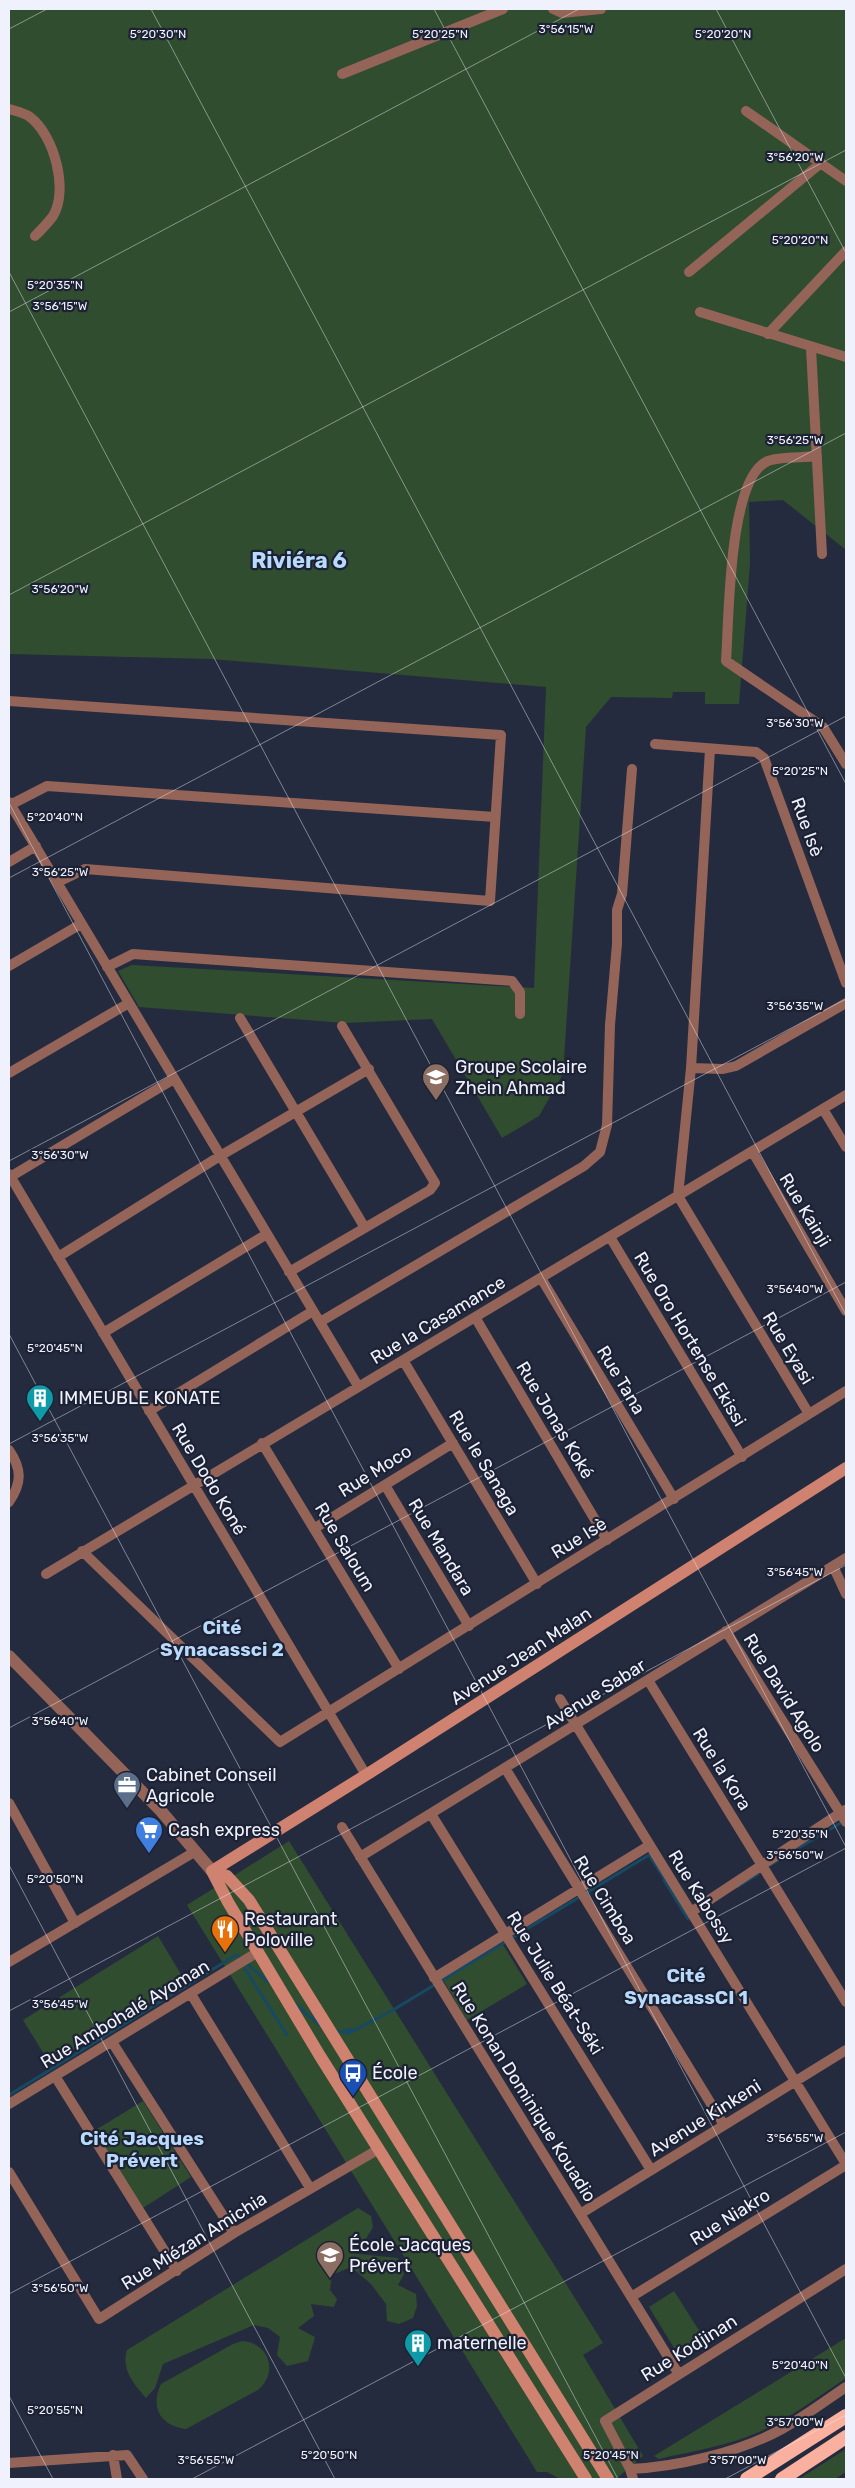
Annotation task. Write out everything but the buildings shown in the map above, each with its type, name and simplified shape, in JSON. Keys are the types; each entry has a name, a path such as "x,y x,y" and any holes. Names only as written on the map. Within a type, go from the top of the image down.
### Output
{"highway":[{"path":"747,2479 846,2416"},
{"path":"782,2479 846,2437"}],"main road":[{"name":"Avenue Jean Malan","path":"212,1871 366,1775 846,1468"},
{"path":"212,1871 228,1902 378,2149 586,2479"},
{"path":"212,1871 227,1876 249,1900 608,2479"}],"street":[{"path":"342,74 503,9"},
{"path":"553,9 562,13 601,9"},
{"path":"9,109 30,116 45,134 60,177 58,199 53,215 35,236"},
{"path":"746,111 846,181"},
{"path":"689,272 821,163"},
{"path":"768,334 846,251"},
{"path":"700,312 811,348 846,357"},
{"path":"811,348 822,554"},
{"path":"817,456 768,461 751,476 745,489 737,520 726,661 823,727 846,764"},
{"path":"9,701 501,735 490,901 85,869 58,882"},
{"name":"Rue Isè","path":"655,744 756,752 764,758 846,983"},
{"path":"678,1196 691,1068 710,749"},
{"path":"320,1322 584,1166 600,1152 607,1125 610,1025 617,944 617,910 622,894 632,769"},
{"path":"358,1386 10,803 47,786 495,817"},
{"path":"9,862 36,846"},
{"path":"9,966 81,924"},
{"path":"107,967 133,954 512,982 520,992 520,1014"},
{"path":"9,1072 129,1003"},
{"path":"691,1068 723,1069 736,1066 846,1003"},
{"path":"240,1018 365,1228"},
{"path":"289,1272 430,1190 435,1183 342,1026"},
{"path":"58,1256 220,1156 368,1069"},
{"path":"10,1175 174,1079"},
{"name":"Rue la Casamance","path":"46,1574 846,1095"},
{"path":"823,1109 846,1147"},
{"name":"Rue Kainji","path":"752,1151 846,1311"},
{"name":"Rue Dodo Koné","path":"10,1175 366,1775"},
{"name":"Rue Eyasi","path":"678,1196 809,1414"},
{"path":"104,1333 266,1234"},
{"name":"Rue Oro Hortense Ekissi","path":"610,1237 742,1456"},
{"name":"Rue Tana","path":"540,1278 674,1499"},
{"path":"149,1410 313,1311"},
{"name":"Rue Jonas Koké","path":"475,1317 607,1540"},
{"name":"Rue le Sanaga","path":"403,1360 536,1584"},
{"name":"Rue Isè","path":"82,1551 280,1742 846,1391"},
{"name":"Rue Moco","path":"315,1528 453,1442"},
{"name":"Rue Saloum","path":"262,1443 399,1669"},
{"path":"9,1450 17,1462 20,1478 17,1490 9,1502"},
{"name":"Rue Mandara","path":"386,1485 469,1626"},
{"name":"Avenue Sabar","path":"360,1857 846,1558"},
{"path":"833,1566 846,1594"},
{"name":"Rue David Agolo","path":"726,1632 844,1815"},
{"path":"9,1656 155,1805 212,1871"},
{"name":"Rue la Kora","path":"648,1680 846,2002"},
{"name":"Rue Kabossy","path":"560,1699 846,2164"},
{"name":"Rue Cimboa","path":"505,1768 724,2125"},
{"path":"9,1803 75,1923"},
{"name":"Rue Julie Béat-Séki","path":"431,1814 650,2170"},
{"path":"691,1912 762,1865 844,1815"},
{"name":"Rue Konan Dominique Kouadio","path":"342,1827 678,2373"},
{"path":"434,1978 650,1845"},
{"path":"9,1962 196,1851"},
{"name":"Rue Ambohalé Ayoman","path":"9,2104 258,1952"},
{"path":"190,1994 310,2188"},
{"path":"112,2042 234,2233"},
{"name":"Avenue Kinkeni","path":"580,2214 846,2050"},
{"path":"55,2076 176,2270"},
{"name":"Rue Miézan Amichia","path":"9,2172 99,2320 234,2233 378,2149"},
{"name":"Rue Niakro","path":"631,2297 846,2164"},
{"name":"Rue Kodjinan","path":"631,2474 605,2421 678,2373 846,2269"},
{"path":"631,2474 727,2450 782,2430 846,2387"},
{"path":"113,2455 117,2479"},
{"path":"9,2463 127,2455 143,2479"}],"green space":[{"path":"9,9 846,9 846,550 783,500 749,502 750,564 739,704 705,704 705,692 673,692 672,698 611,697 586,727 563,1074 539,1116 502,1138 432,1019 345,1023 139,1007 118,971 132,965 534,988 546,687 211,659 9,654"},
{"path":"289,1841 603,2343 583,2355 643,2456 616,2479 560,2479 547,2472 537,2472 187,1905"},
{"path":"158,1936 185,1981 50,2064 23,2020"},
{"path":"502,1943 527,1984 467,2020 443,1980"},
{"path":"143,2101 191,2177 143,2208 94,2131"},
{"path":"358,2208 371,2216 373,2227 364,2242 349,2253 398,2258 404,2274 398,2285 416,2294 417,2306 413,2318 399,2324 387,2321 386,2304 371,2284 351,2267 332,2275 330,2290 337,2299 334,2307 311,2304 314,2316 298,2328 315,2337 308,2361 287,2366 277,2355 280,2337 268,2328 254,2325 163,2364 155,2388 146,2398 133,2382 127,2370 127,2350"},
{"path":"674,2291 705,2340 679,2356 649,2307"},
{"path":"846,2338 846,2378 793,2414 759,2432 735,2441 659,2459 654,2456"},
{"path":"242,2341 259,2347 268,2360 268,2375 258,2390 186,2429 177,2427 164,2420 157,2408 158,2392 161,2384 233,2344"},
{"path":"846,2449 846,2472 835,2479 799,2479"}],"waterway":[{"path":"770,1865 844,1821"},
{"path":"335,2031 349,2033 393,2010 649,1855 666,1881"},
{"path":"737,1887 758,1874"},
{"path":"664,1880 688,1919"},
{"path":"9,2095 236,1955 271,1984"},
{"path":"245,1969 287,2035"},
{"path":"295,2004 321,2026"},
{"path":"346,2030 355,2030"}],"place":[{"name":"Groupe Scolaire Zhein Ahmad","path":"436,1101"},
{"name":"IMMEUBLE KONATE","path":"40,1422"},
{"name":"Cabinet Conseil Agricole","path":"127,1809"},
{"name":"Cash express","path":"149,1854"},
{"name":"Restaurant Poloville","path":"225,1953"},
{"name":"École","path":"353,2097"},
{"name":"École Jacques Prévert","path":"330,2279"},
{"name":"maternelle","path":"418,2367"}],"district":[{"name":"Riviéra 6","path":"299,560"},
{"name":"Cité Synacassci 2","path":"222,1638"},
{"name":"Cité SynacassCI 1","path":"686,1986"},
{"name":"Cité Jacques Prévert","path":"142,2149"}]}
